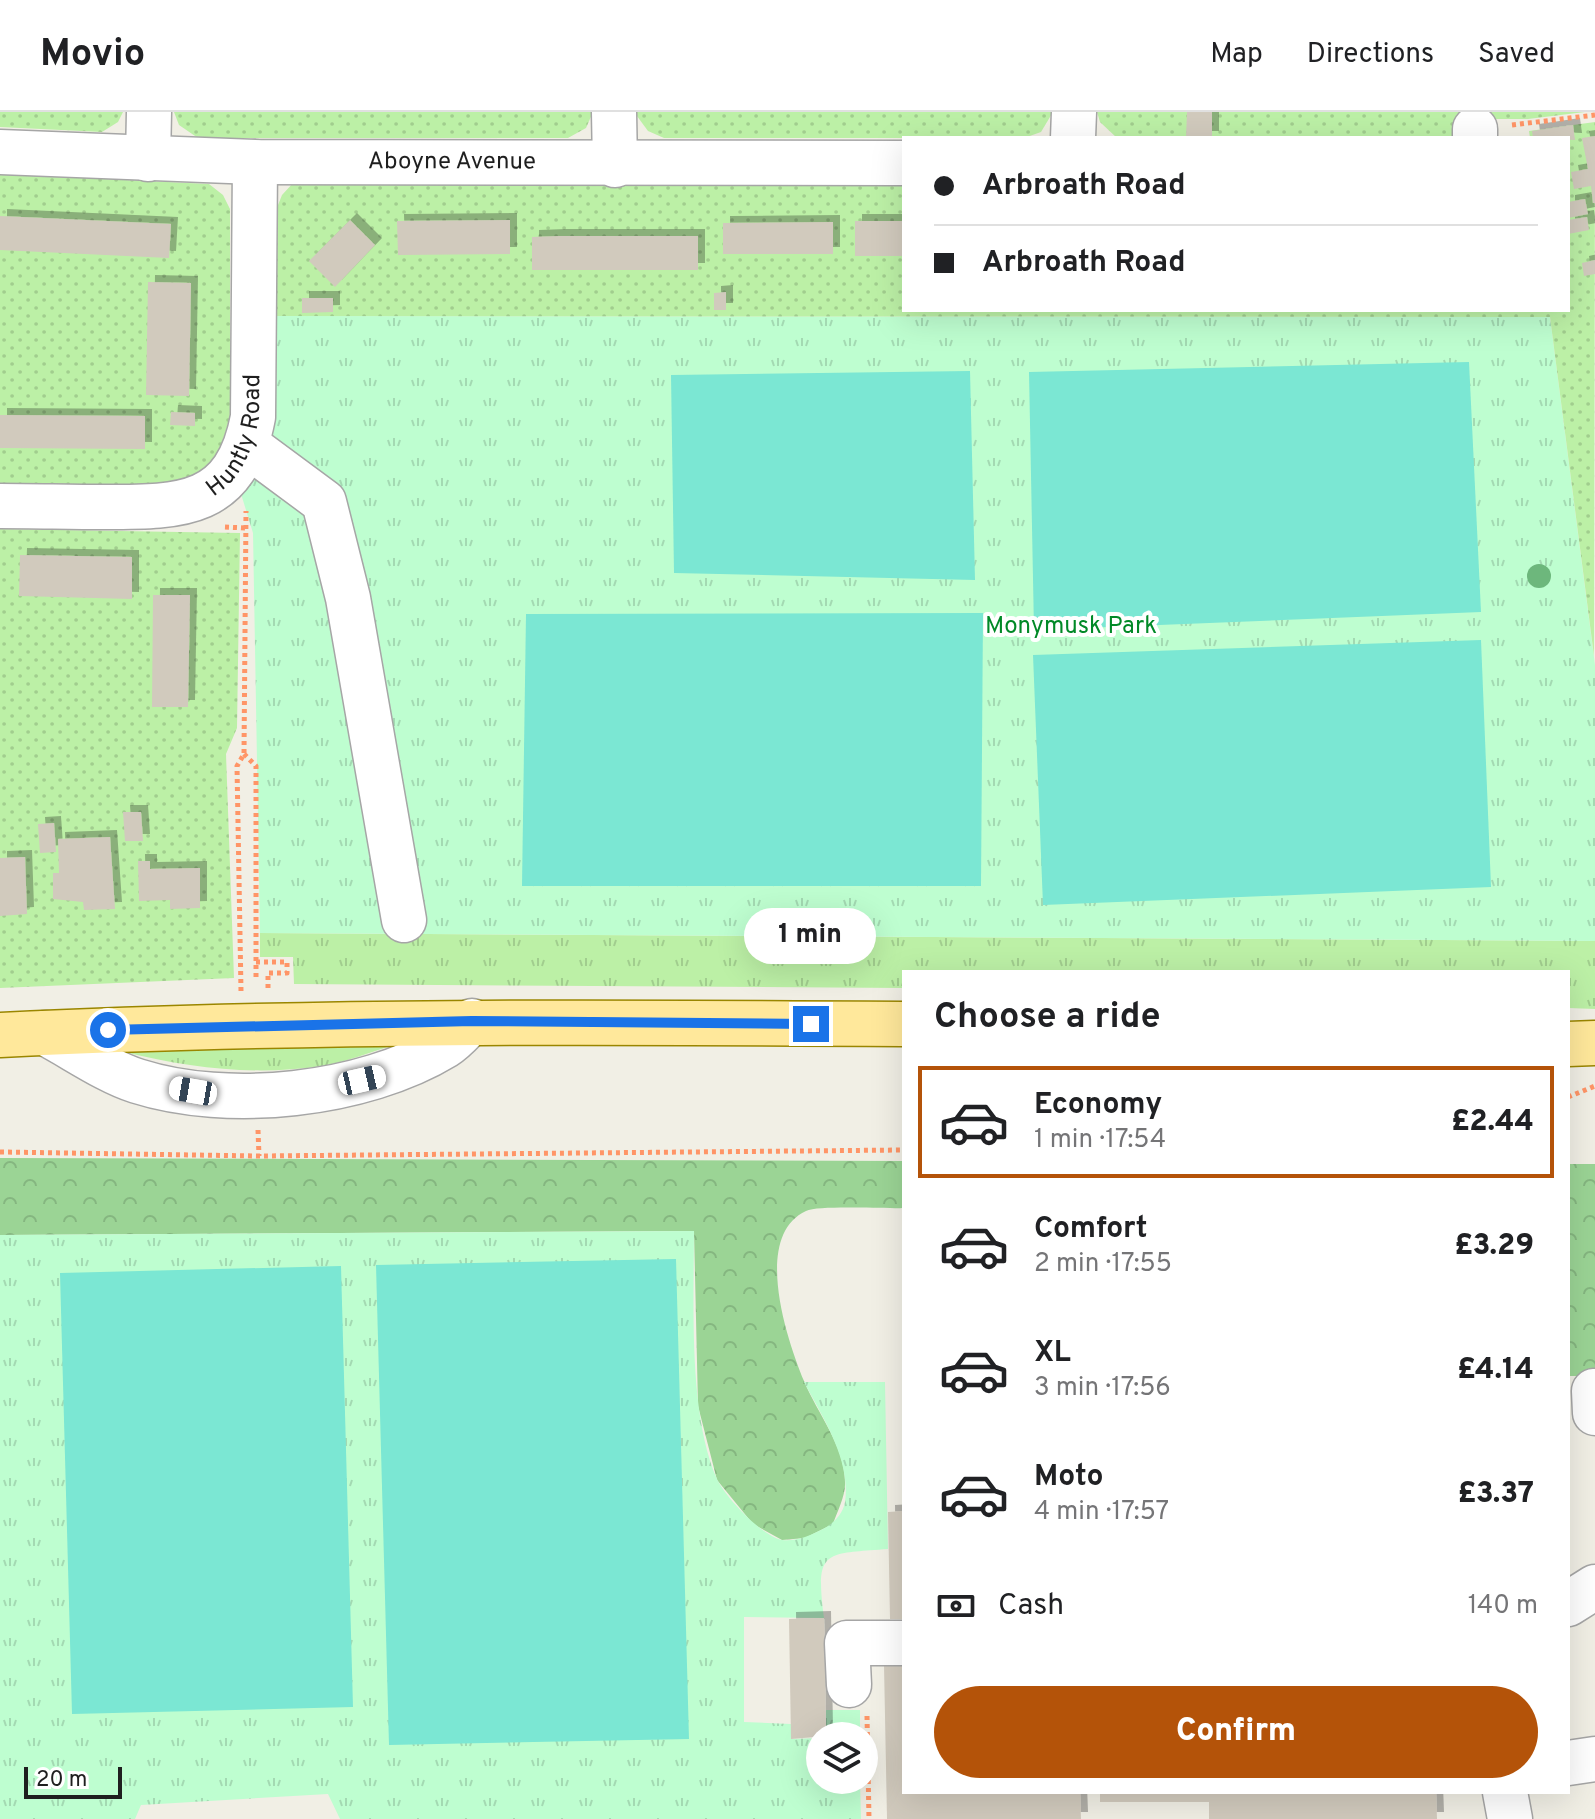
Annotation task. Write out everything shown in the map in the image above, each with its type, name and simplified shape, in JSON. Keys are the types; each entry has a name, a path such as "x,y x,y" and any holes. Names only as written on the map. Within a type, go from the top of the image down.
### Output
{"main road":[{"path":"0,1035 170,1026 472,1021 902,1024"},
{"path":"1570,1044 1595,1043"}],"street":[{"path":"148,159 149,112"},
{"path":"614,112 615,165"},
{"path":"1073,136 1074,112"},
{"name":"Aboyne Avenue","path":"0,152 255,162 615,165 902,163"},
{"name":"Huntly Road","path":"0,506 168,507 206,495 241,458 253,417 255,162"},
{"path":"241,458 324,502 348,598 404,920"},
{"path":"45,1033 136,1081 221,1096 312,1091 387,1074 447,1045 472,1021"},
{"path":"1594,1391 1595,1413"},
{"path":"1570,1603 1595,1587"},
{"path":"849,1685 847,1643 902,1643"},
{"path":"1570,1763 1595,1759"},
{"path":"1505,1794 1510,1819"}],"path":[{"path":"1475,134 1595,115"},
{"path":"241,458 247,485 244,754 237,766 241,992"},
{"path":"244,754 256,766 256,977"},
{"path":"256,962 287,962 287,973 268,973 268,992"},
{"path":"1570,1096 1595,1086"},
{"path":"258,1125 259,1156"},
{"path":"0,1152 259,1156 902,1150"},
{"path":"849,1685 867,1709 869,1819"}],"green space":[{"path":"0,112 123,112 118,122 102,132 0,127"},
{"path":"174,112 593,112 586,128 568,138 198,138 179,125"},
{"path":"634,112 1053,112 1041,132 1030,136 664,138 648,131"},
{"path":"1097,112 1585,112 1528,119 1456,119 1452,136 1115,136 1100,122"},
{"path":"1595,122 1594,656 1550,317 275,316 276,210 282,195 294,182 902,184 902,312 1570,312 1570,136 1530,136 1529,131"},
{"path":"0,174 209,184 223,195 230,209 230,415 216,456 198,474 181,481 131,487 0,484"},
{"name":"Monymusk Park","path":"275,316 1550,317 1595,665 1595,941 260,933 253,533 238,484 274,430"},
{"path":"1469,362 1481,612 1034,630 1029,372"},
{"path":"970,371 975,580 674,573 671,375"},
{"path":"0,529 240,533 237,728 226,754 234,978 0,988"},
{"path":"983,613 981,886 522,886 526,614"},
{"path":"1481,640 1491,887 1043,905 1033,655"},
{"path":"260,933 1595,941 1595,1009 1570,1008 1570,970 902,970 902,988 294,984 293,957 260,957"},
{"path":"394,1045 331,1064 272,1070 222,1069 124,1052"},
{"path":"0,1158 902,1161 902,1208 813,1209 790,1224 781,1242 777,1265 783,1316 804,1381 840,1456 845,1482 833,1524 805,1538 782,1540 753,1524 717,1480 698,1406 694,1231 0,1235"},
{"path":"1570,1164 1595,1164 1595,1376 1570,1376"},
{"path":"694,1231 697,1391 708,1453 721,1487 765,1532 782,1540 814,1534 830,1524 844,1506 846,1486 840,1455 804,1382 885,1382 888,1549 850,1552 829,1560 823,1567 821,1579 824,1618 744,1617 744,1722 791,1724 791,1739 806,1738 806,1794 860,1794 861,1819 340,1819 328,1794 141,1805 135,1819 0,1819 0,1235"},
{"path":"676,1259 689,1739 389,1745 376,1265"},
{"path":"341,1266 353,1707 72,1714 60,1273"},
{"path":"826,1710 860,1710 860,1722 826,1722"}],"building":[{"path":"1187,112 1212,112 1212,136 1186,136"},
{"path":"1573,125 1575,140 1570,140 1570,136 1533,136 1532,131"},
{"path":"1595,136 1593,203 1591,186 1574,189 1571,172 1588,169 1582,138"},
{"path":"1585,199 1588,214 1570,218 1570,202"},
{"path":"0,216 171,224 169,258 0,250"},
{"path":"1587,217 1589,230 1570,234 1570,220"},
{"path":"350,220 375,245 335,287 309,261"},
{"path":"510,220 510,254 398,255 397,221"},
{"path":"855,221 902,221 902,256 855,256"},
{"path":"833,222 833,254 723,254 723,223"},
{"path":"698,236 698,270 532,270 532,237"},
{"path":"1595,260 1595,274 1584,276 1582,263"},
{"path":"148,282 191,283 189,396 146,395"},
{"path":"726,292 726,310 714,310 714,293"},
{"path":"302,298 333,298 333,312 302,313"},
{"path":"171,412 195,413 195,426 170,425"},
{"path":"0,415 145,416 145,449 0,448"},
{"path":"20,555 132,557 132,599 19,596"},
{"path":"153,595 190,595 188,707 152,707"},
{"path":"123,812 141,812 143,841 125,841"},
{"path":"54,823 56,852 40,853 38,824"},
{"path":"110,837 115,909 84,910 83,902 53,899 53,873 59,873 58,839"},
{"path":"25,857 27,914 0,916 0,858"},
{"path":"138,861 150,861 150,869 200,868 200,908 170,909 170,900 139,901"},
{"path":"902,1511 902,1619 890,1619 888,1512"},
{"path":"824,1618 826,1722 806,1722 806,1738 791,1739 789,1619"},
{"path":"884,1664 902,1664 902,1794 1080,1794 1081,1819 887,1819"},
{"path":"1100,1794 1436,1794 1437,1819 1209,1819 1209,1802 1100,1802"}],"route":[{"path":"108,1030 170,1026 472,1021 811,1024"}]}
